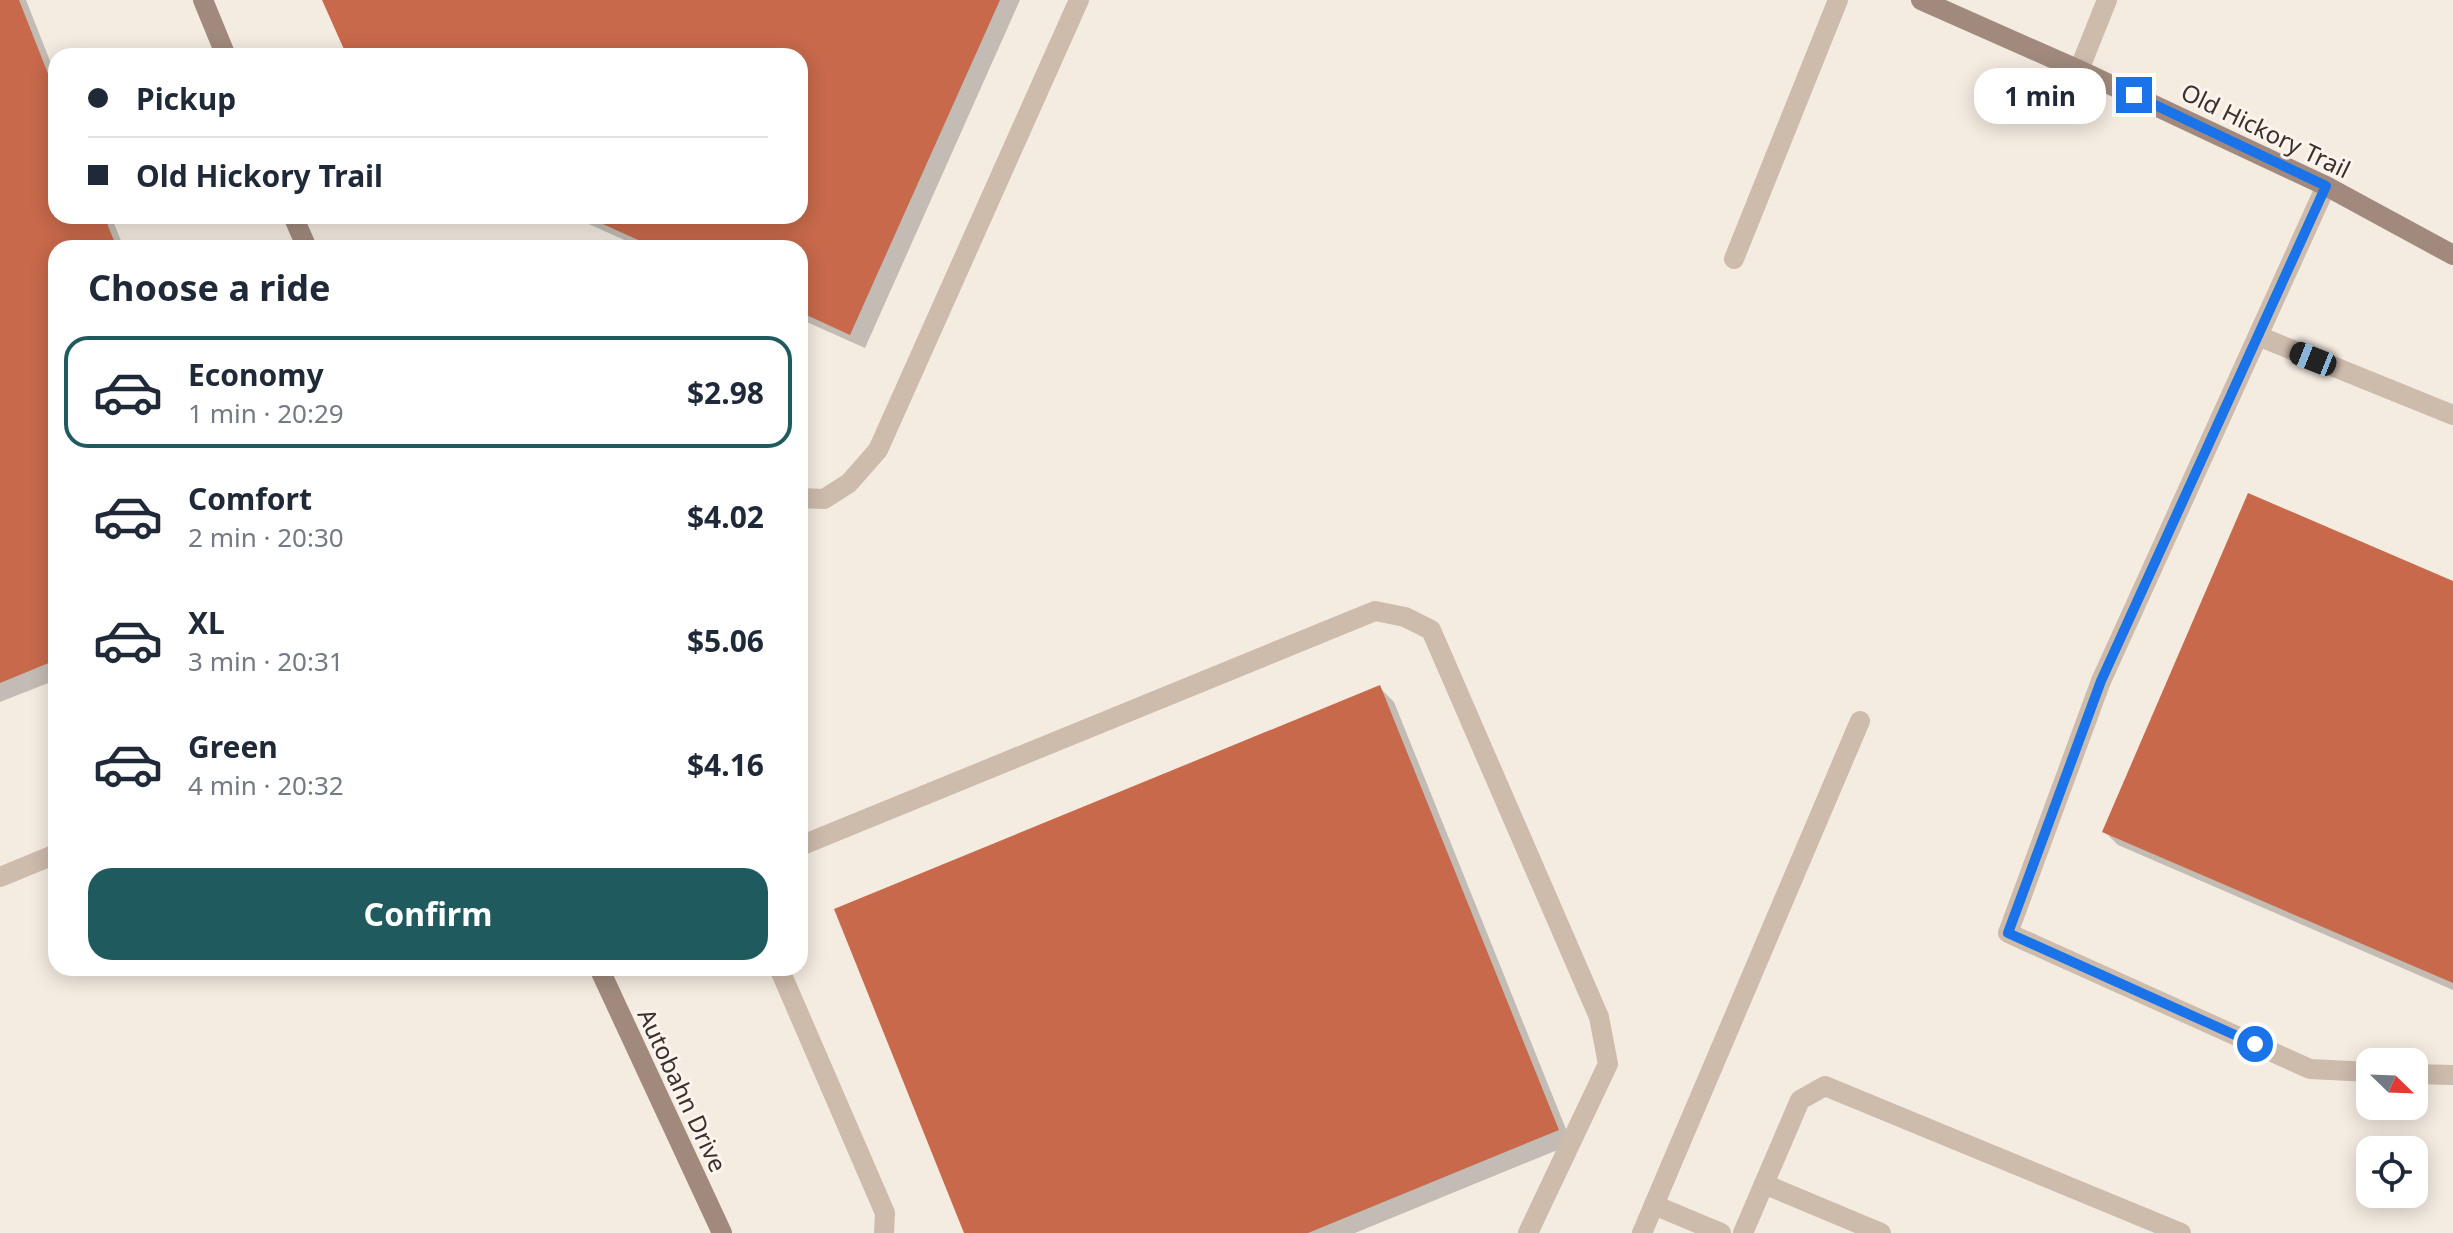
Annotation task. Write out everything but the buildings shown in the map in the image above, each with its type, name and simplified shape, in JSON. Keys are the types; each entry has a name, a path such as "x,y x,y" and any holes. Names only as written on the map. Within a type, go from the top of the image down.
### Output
{"street":[{"path":"203,0 223,48"},
{"name":"Old Hickory Trail","path":"1921,0 2326,186 2453,255"},
{"name":"Autobahn Drive","path":"603,976 722,1233"}],"lane":[{"path":"808,498 824,499 849,483 878,450 1079,0"},
{"path":"1734,259 1838,0"},
{"path":"2079,70 2107,0"},
{"path":"2326,186 2101,681 2008,933 2310,1069 2356,1071"},
{"path":"2258,336 2453,415"},
{"path":"808,843 1375,611 1405,617 1431,630 1599,1017 1608,1064 1528,1233"},
{"path":"1642,1233 1860,721"},
{"path":"0,877 48,857"},
{"path":"782,976 885,1213 884,1233"},
{"path":"2428,1074 2453,1075"},
{"path":"1743,1233 1800,1100 1825,1086 2181,1233"},
{"path":"1764,1184 1881,1233"},
{"path":"1654,1205 1721,1233"}],"route":[{"path":"2134,95 2326,186 2101,681 2008,933 2255,1044"}]}
